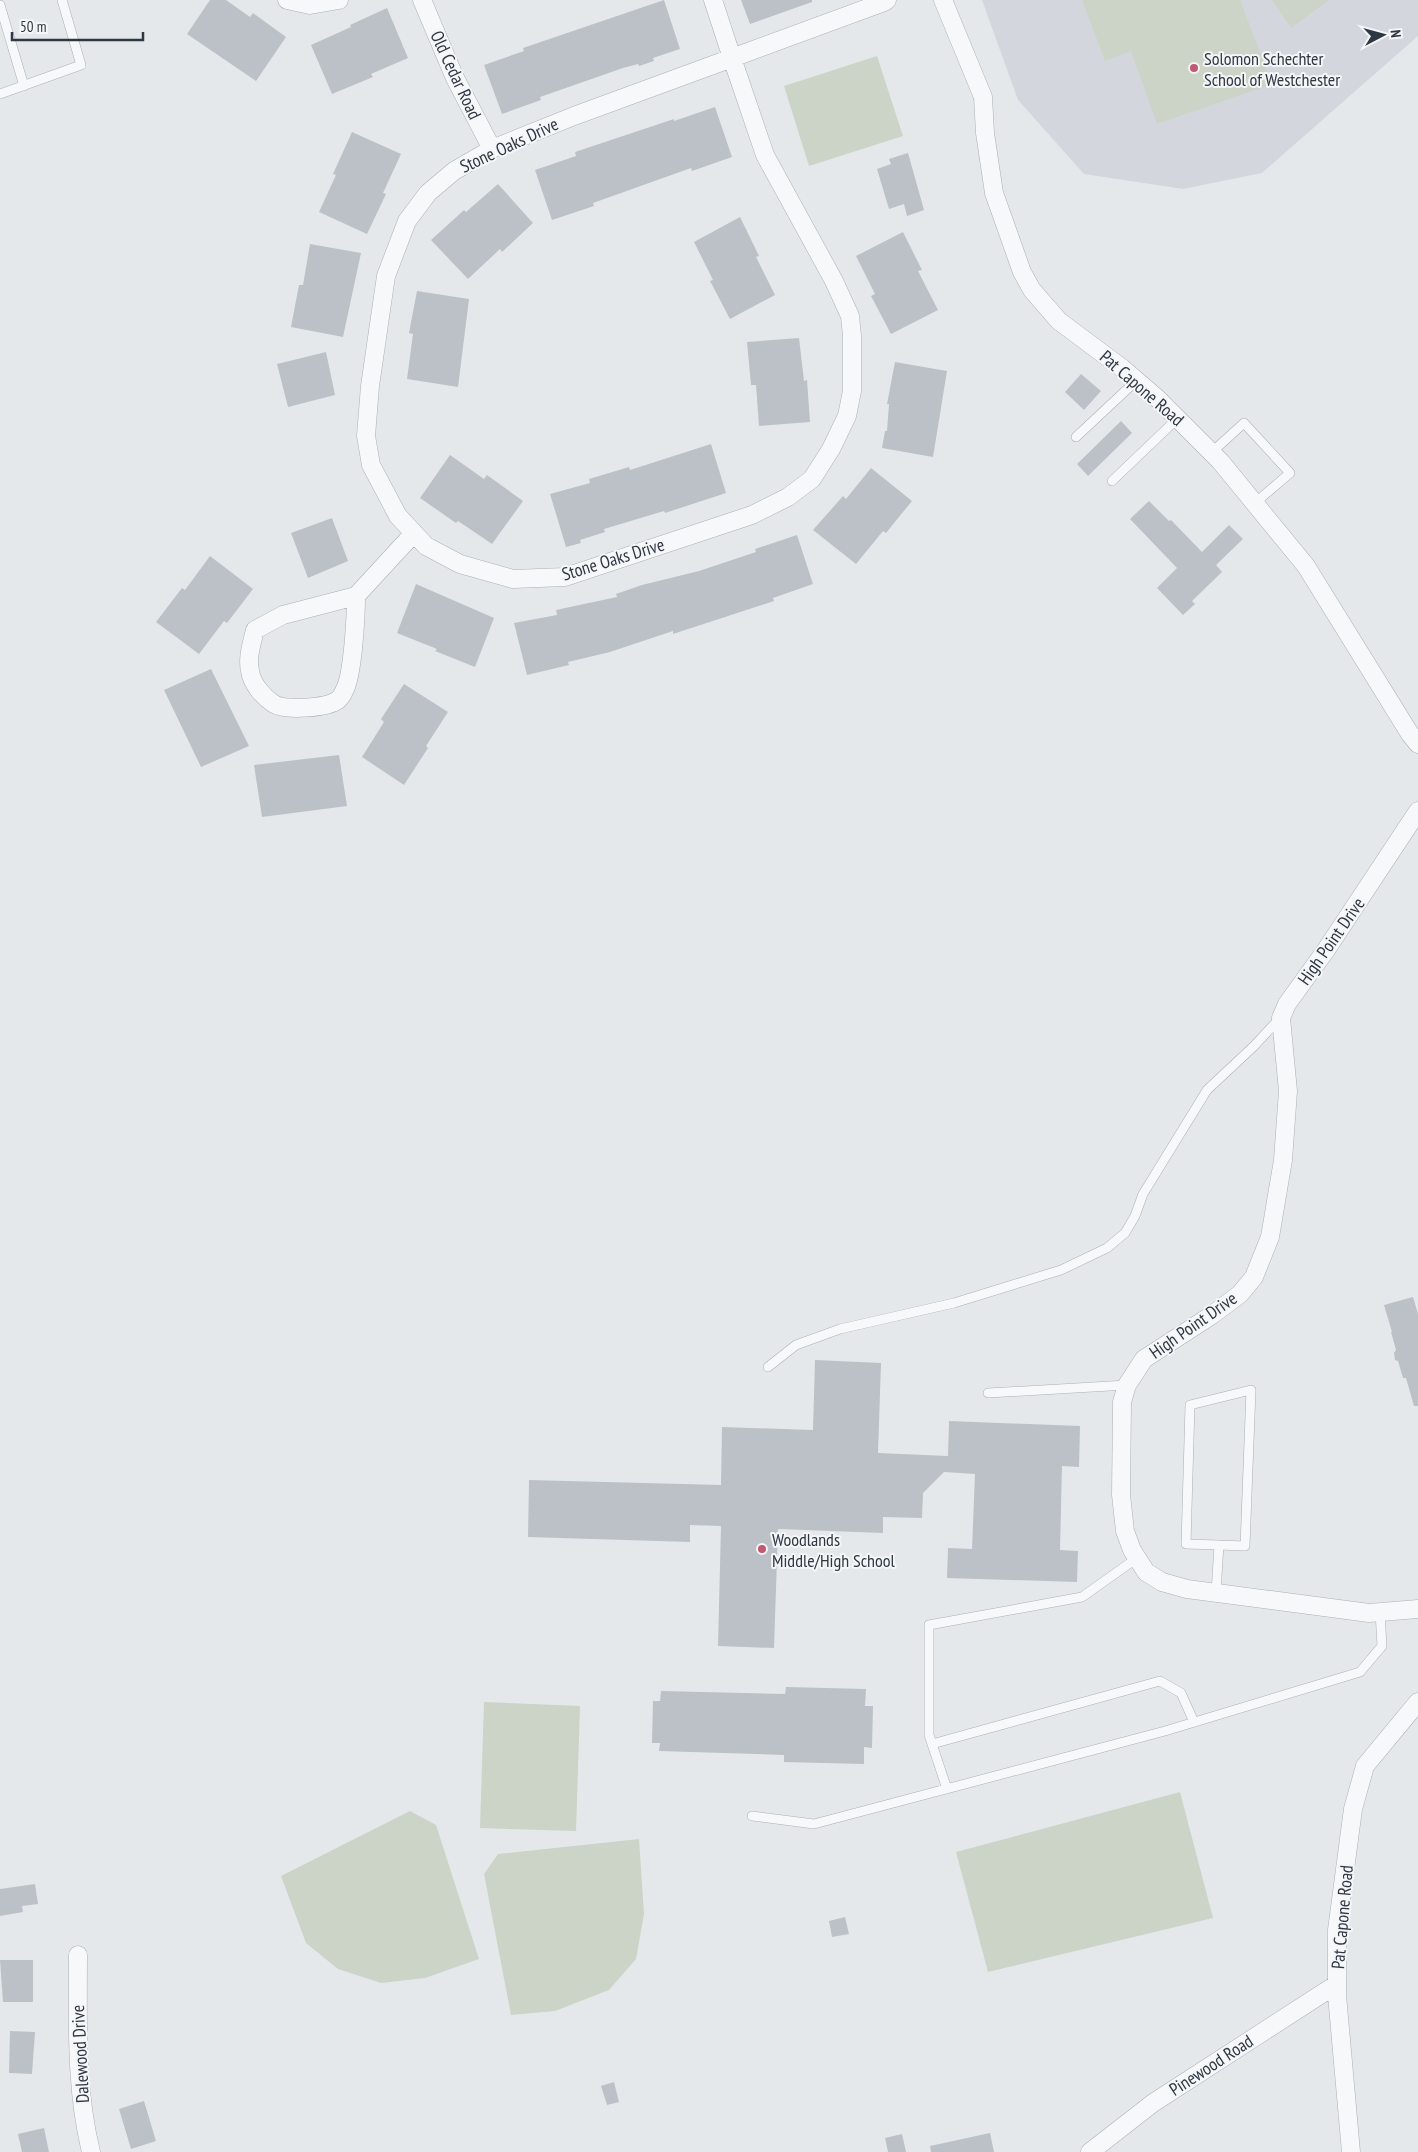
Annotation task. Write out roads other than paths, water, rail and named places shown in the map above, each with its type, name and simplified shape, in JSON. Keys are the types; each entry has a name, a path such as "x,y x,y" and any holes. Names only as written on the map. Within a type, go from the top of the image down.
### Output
{"street":[{"path":"288,0 310,6 339,0"},
{"name":"Old Cedar Road","path":"422,0 455,78 492,150"},
{"path":"713,0 732,58"},
{"name":"Stone Oaks Drive","path":"732,58 765,155 834,281 850,316 852,391 847,416 831,449 812,479 788,497 752,515 565,577 513,579 460,564 426,546 398,516 371,465 366,436 370,386 386,276 407,221 428,193 454,171 492,150 574,116 888,0"},
{"name":"Pat Capone Road","path":"943,0 983,97 985,134 994,193 1022,272 1032,290 1059,321 1136,380 1212,452 1306,566 1418,744"},
{"path":"356,596 356,625 346,688 338,700 330,704 303,708 275,705 257,689 250,671 250,648 255,630 283,615 356,596 414,533"},
{"name":"High Point Drive","path":"1418,811 1326,950 1287,1004 1281,1018 1288,1091 1284,1160 1270,1237 1254,1277 1240,1294 1212,1315 1144,1359 1127,1385 1122,1402 1121,1495 1124,1531 1146,1572 1162,1582 1187,1589 1369,1613 1418,1609"},
{"name":"Pat Capone Road","path":"1351,2152 1338,1984 1337,1930 1353,1809 1365,1766 1418,1702"},
{"name":"Dalewood Drive","path":"78,1955 78,2060 85,2125 91,2152"},
{"name":"Pinewood Road","path":"1090,2152 1153,2102 1338,1984"}],"lane":[{"path":"0,94 81,65 62,0"},
{"path":"0,6 24,86"},
{"path":"1076,437 1136,380"},
{"path":"1112,481 1178,418"},
{"path":"1212,452 1244,423 1290,473 1255,503"},
{"path":"768,1367 796,1345 840,1329 954,1303 1061,1270 1107,1248 1125,1233 1135,1216 1143,1194 1207,1090 1281,1018"},
{"path":"988,1393 1127,1385"},
{"path":"1251,1390 1245,1546 1219,1545 1186,1544 1190,1405 1251,1390"},
{"path":"1216,1592 1219,1545"},
{"path":"947,1789 929,1735 929,1625 1082,1597 1137,1558"},
{"path":"752,1816 814,1824 1194,1722 1360,1672 1382,1646 1380,1612"},
{"path":"932,1744 1160,1680 1181,1693 1194,1722"}],"place":[{"name":"Solomon Schechter School of Westchester","path":"1194,68"},
{"name":"Woodlands Middle/High School","path":"762,1549"}]}
